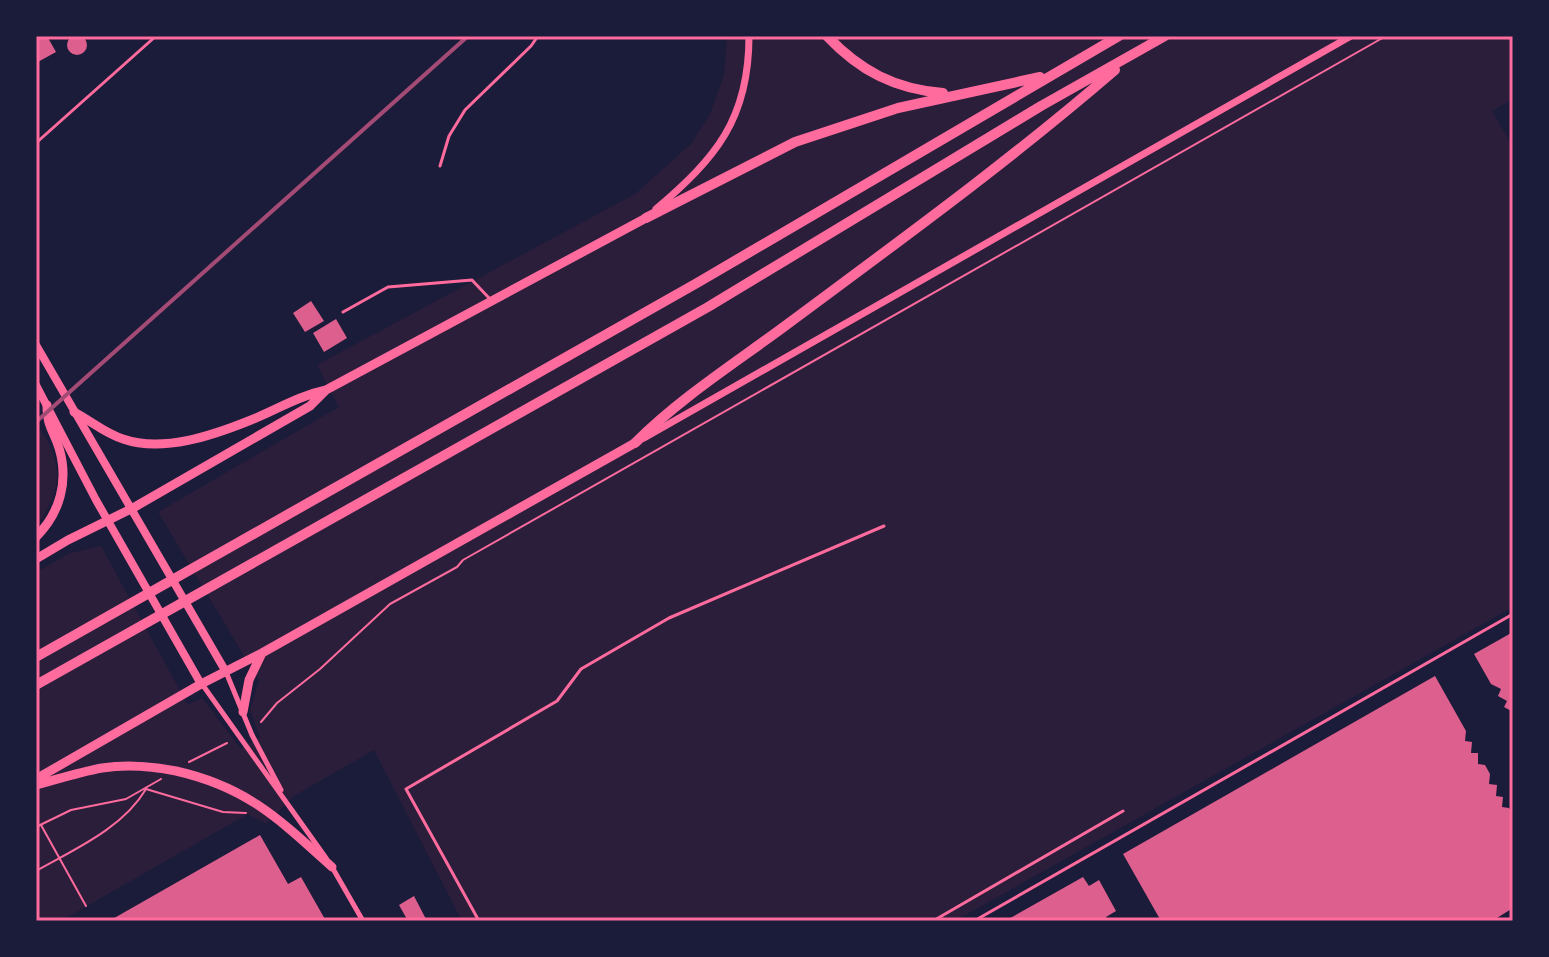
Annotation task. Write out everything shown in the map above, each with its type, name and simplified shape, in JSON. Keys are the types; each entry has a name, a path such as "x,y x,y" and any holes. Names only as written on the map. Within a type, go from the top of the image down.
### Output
{"highway":[{"path":"827,36 854,61 885,80 913,91 953,94"},
{"path":"36,657 697,283 1119,36"},
{"path":"36,685 708,307 1041,106 1165,36"},
{"path":"635,443 664,414 952,201 1054,122 1135,53"},
{"path":"646,218 795,142 953,94 1050,75"}],"main road":[{"path":"74,412 123,439 140,444 217,433 253,420 303,395 326,390 646,218"},
{"path":"36,345 226,672"},
{"path":"36,385 47,405 47,423 56,430 201,684"},
{"path":"36,559 133,508 310,406 326,390"},
{"path":"36,537 54,514 62,494 64,477 56,430"},
{"path":"36,782 201,684 262,653 635,443"},
{"path":"243,712 249,680 262,653"},
{"path":"36,782 130,765 153,766 216,781 264,808 332,867"}],"street":[{"path":"646,218 708,162 730,127 746,80 749,36"},
{"path":"635,443 1351,36"},
{"path":"226,672 264,760 291,808"},
{"path":"201,684 332,867 363,921"}],"lane":[{"path":"36,143 156,36"},
{"path":"440,166 449,136 465,110 538,36"},
{"path":"343,312 388,287 457,281 472,280 492,300"},
{"path":"479,921 406,789 557,701 581,669 669,618 884,526"},
{"path":"974,921 1513,614"},
{"path":"933,921 1123,811"}],"path":[{"path":"261,722 277,703 401,596 457,567 463,560 1386,36"},
{"path":"188,762 227,743"},
{"path":"36,827 71,810 126,799 167,775"},
{"path":"146,789 223,812 256,812"},
{"path":"36,871 105,831 135,807 146,789"},
{"path":"41,824 86,906"}],"shaded area":[{"path":"727,36 1513,36 1513,99 1492,111 1513,147 1513,607 955,921 462,921 374,750 294,796 266,824 248,814 61,921 36,921 36,572 70,553 101,546 188,705 202,698 241,749 260,737 250,710 259,681 158,512 339,407 317,365 635,194 691,144 710,114 724,75"},
{"path":"41,430 54,456 57,479 51,503 36,527 36,434"}],"building":[{"path":"77,35 84,38 87,45 84,52 77,55 70,52 67,45 70,38"},
{"path":"36,36 47,36 56,52 36,63"},
{"path":"311,301 324,321 305,332 293,313"},
{"path":"336,319 347,338 324,352 313,333"},
{"path":"1513,632 1513,712 1504,707 1507,701 1498,696 1501,689 1491,684 1474,654"},
{"path":"1435,676 1466,731 1465,741 1472,742 1471,753 1478,753 1478,764 1485,765 1490,774 1489,784 1497,785 1496,796 1503,797 1502,807 1509,808 1513,814 1513,908 1492,921 1161,921 1123,854"},
{"path":"260,835 288,884 301,877 326,921 109,921"},
{"path":"1083,877 1089,886 1099,880 1116,911 1106,917 1108,921 1005,921"},
{"path":"414,896 427,921 408,921 399,905"}],"railway":[{"path":"36,422 468,36"}]}
